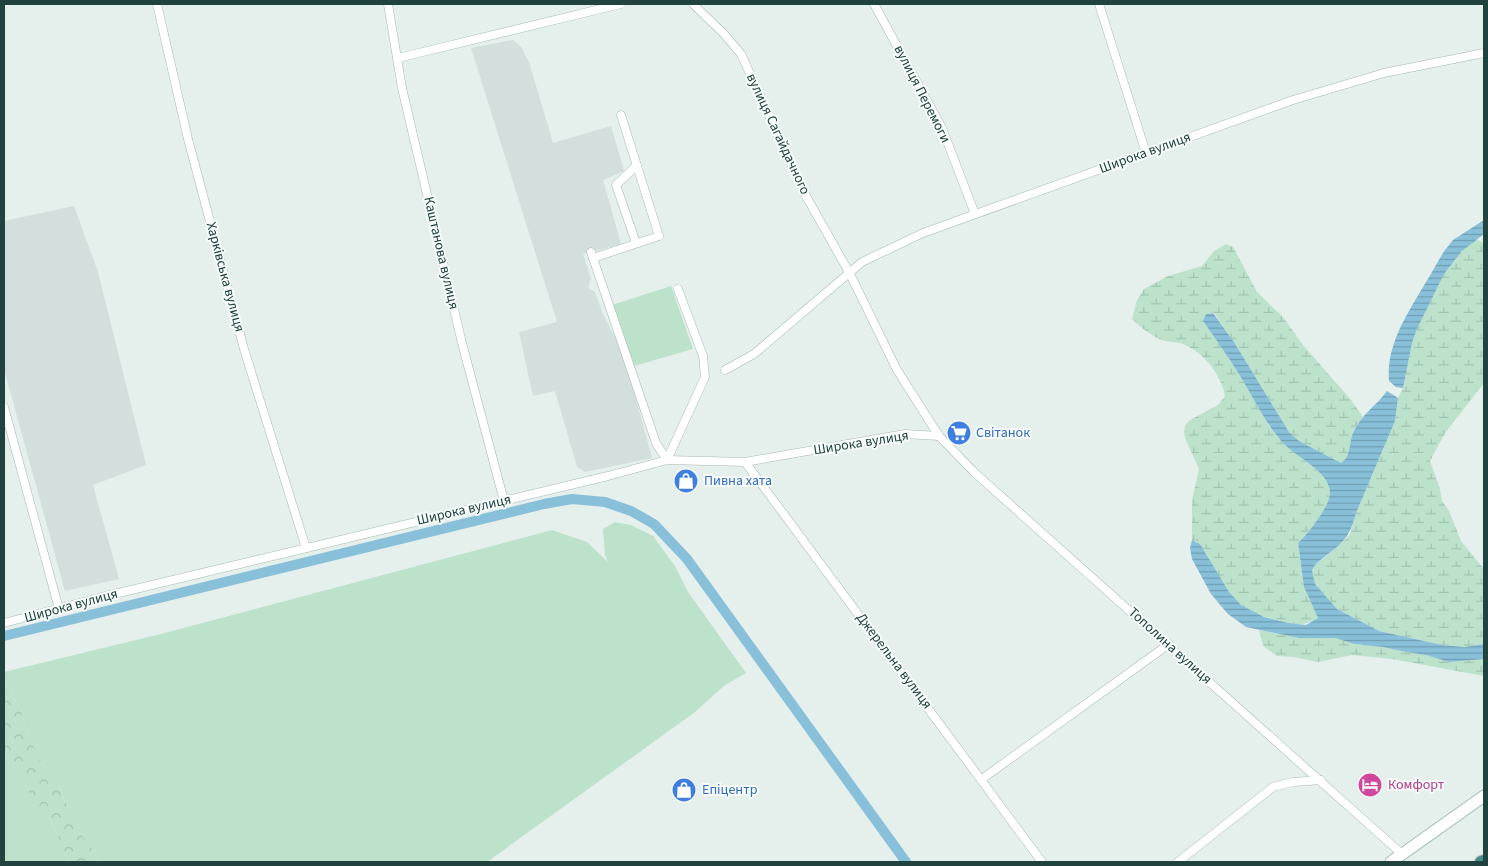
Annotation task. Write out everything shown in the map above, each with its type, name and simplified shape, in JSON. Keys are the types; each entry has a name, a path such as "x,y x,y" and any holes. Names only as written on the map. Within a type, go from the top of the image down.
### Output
{"main road":[{"path":"1391,862 1484,796"}],"street":[{"name":"Харківська вулиця","path":"157,4 188,139 242,340 306,548"},
{"name":"Каштанова вулиця","path":"388,4 402,88 462,344 504,501"},
{"path":"398,58 621,4"},
{"name":"вулиця Сагайдачного","path":"693,4 724,34 741,54 806,196 850,274"},
{"name":"вулиця Перемоги","path":"874,4 942,128 976,214"},
{"path":"1099,4 1146,152"},
{"name":"Широка вулиця","path":"725,370 754,354 862,262 923,233 1293,100 1384,73 1484,53"},
{"path":"621,115 659,236 592,255 656,443 667,460"},
{"path":"636,244 616,185 637,166"},
{"path":"850,274 898,370 939,436"},
{"path":"667,460 704,377 703,356 678,289"},
{"path":"4,407 59,609"},
{"name":"Широка вулиця","path":"4,623 106,596 608,476 667,460 745,462 905,434 939,436"},
{"name":"Тополина вулиця","path":"939,436 975,472 1402,854"},
{"name":"Джерельна вулиця","path":"745,462 1042,862"},
{"path":"982,779 1169,644"},
{"path":"1178,862 1273,787 1293,782 1320,780"}],"shaded area":[{"path":"513,40 521,47 529,62 553,143 611,126 624,171 603,180 621,244 583,254 591,278 588,288 595,292 602,312 624,355 652,458 585,472 577,467 555,391 533,396 519,332 557,322 471,48"},
{"path":"74,206 98,272 146,465 93,485 119,579 65,591 4,369 4,221"}],"green space":[{"path":"1476,239 1484,243 1484,383 1445,433 1430,461 1440,489 1442,501 1449,511 1461,541 1484,569 1484,644 1464,647 1442,645 1379,631 1337,609 1315,584 1312,570 1315,565 1341,544 1350,534 1356,513 1395,421 1398,398 1403,388 1412,343 1417,329 1444,274 1462,251"},
{"path":"1226,244 1233,247 1257,292 1283,317 1303,345 1351,400 1363,417 1352,434 1347,456 1341,463 1299,441 1289,432 1214,313 1206,314 1203,321 1239,373 1272,430 1288,448 1318,471 1328,485 1329,499 1323,512 1313,527 1298,543 1304,587 1318,618 1308,623 1294,624 1268,618 1244,607 1234,598 1216,574 1196,541 1192,540 1192,500 1199,469 1185,438 1184,431 1186,424 1190,420 1218,405 1225,396 1223,388 1216,373 1199,354 1183,344 1165,341 1156,337 1132,319 1137,300 1144,289 1168,276 1202,266 1214,251"},
{"path":"671,286 693,349 634,366 612,305"},
{"path":"615,522 631,525 653,536 675,566 688,592 746,673 725,685 695,712 487,862 99,862 96,854 82,835 76,816 65,802 59,784 48,773 39,758 26,730 21,711 4,679 4,672 161,634 552,530 587,542 608,562 605,555 603,529"},
{"path":"1259,630 1299,638 1335,638 1354,644 1426,655 1449,662 1484,659 1484,676 1392,659 1352,655 1318,662 1277,656 1263,646"},
{"path":"4,679 21,711 26,730 39,758 48,773 59,784 65,802 76,816 82,835 96,854 99,862 69,862 51,821 30,805 28,789 4,751"},
{"path":"4,751 28,789 32,806 51,821 69,862 4,862"}],"water":[{"path":"1484,220 1484,234 1462,251 1444,274 1417,329 1412,343 1403,388 1396,387 1389,381 1389,368 1394,344 1404,320 1445,250 1453,240"},
{"path":"1213,313 1234,342 1289,432 1299,441 1341,463 1347,457 1352,435 1357,425 1365,415 1387,391 1398,398 1395,421 1353,524 1341,544 1315,565 1312,570 1315,584 1337,609 1379,631 1442,645 1464,647 1484,644 1484,659 1449,662 1426,655 1354,644 1335,638 1299,638 1246,627 1228,614 1211,594 1192,559 1190,548 1192,540 1200,544 1229,592 1241,605 1264,617 1289,623 1306,625 1318,618 1304,587 1298,543 1313,527 1323,512 1330,493 1328,485 1318,471 1288,448 1268,424 1227,355 1203,321 1206,314"}],"waterway":[{"path":"4,636 544,504 572,499 605,502 631,511 654,524 687,559 906,862"}],"place":[{"name":"Світанок","path":"959,433"},
{"name":"Пивна хата","path":"686,481"},
{"name":"Комфорт","path":"1370,785"},
{"name":"Епіцентр","path":"684,790"}]}
